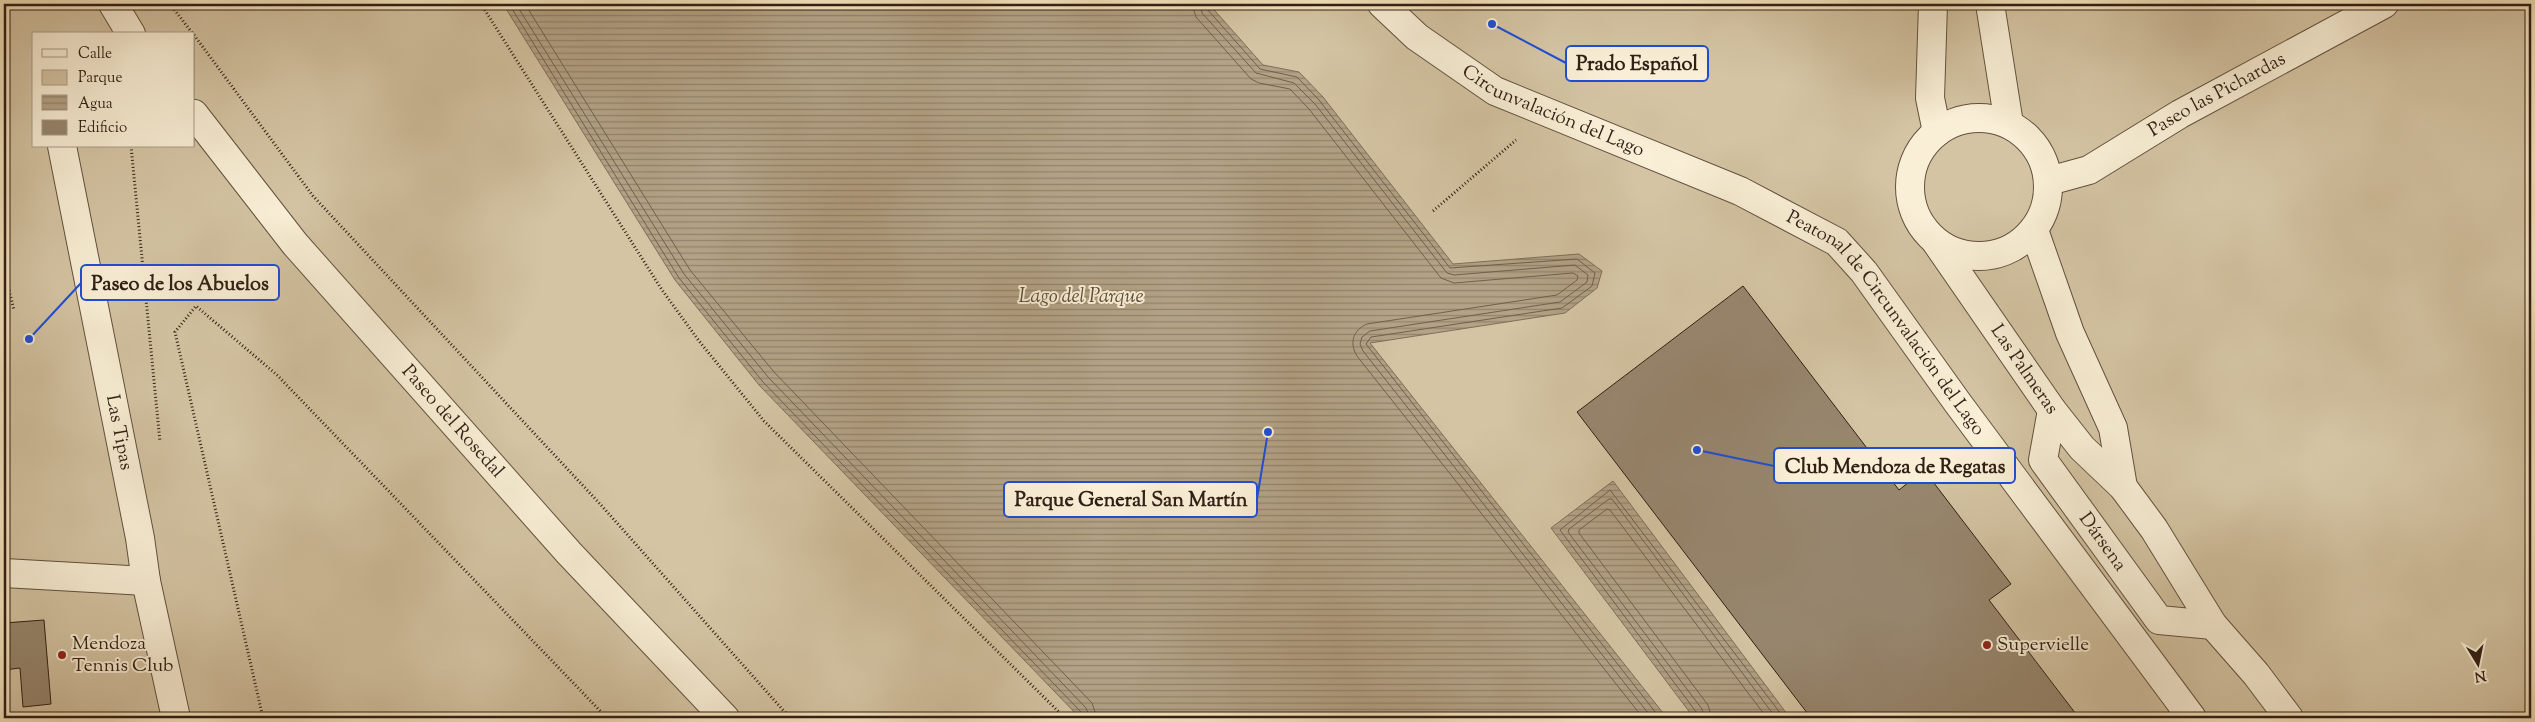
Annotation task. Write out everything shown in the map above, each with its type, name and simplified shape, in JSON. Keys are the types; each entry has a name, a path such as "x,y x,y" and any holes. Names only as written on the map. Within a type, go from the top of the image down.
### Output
{"street":[{"name":"Circunvalación del Lago","path":"1382,4 1418,36 1495,91 1740,191"},
{"path":"1933,4 1930,98 1938,132"},
{"path":"1990,4 2009,124"},
{"name":"Paseo las Pichardas","path":"2049,181 2089,170 2180,114 2384,4"},
{"name":"Paseo del Rosedal","path":"195,115 295,244 569,552 724,718"},
{"path":"1972,118 1991,119 2009,124 2029,138 2042,158 2049,181 2046,207 2034,230 2018,244 1999,253 1977,256 1962,253 1936,242 1922,226 1912,207 1910,186 1913,165 1920,152 1938,132 1954,122 1972,118"},
{"name":"Las Tipas","path":"62,148 140,538 146,582 176,718"},
{"name":"Peatonal de Circunvalación del Lago","path":"1740,191 1837,242 1864,272 1962,410 2192,718"},
{"name":"Las Palmeras","path":"2034,230 2070,333 2113,428 2123,487"},
{"name":"Las Palmeras","path":"1936,242 2052,410 2082,448 2123,487 2154,528 2214,625 2256,674 2289,718"},
{"name":"Dársena","path":"2052,410 2043,460 2159,620 2214,625"},
{"path":"4,573 146,582"}],"path":[{"path":"170,4 191,32"},
{"path":"481,4 662,290 699,341 764,421 1065,718"},
{"path":"195,38 313,196 601,505 790,718"},
{"path":"1434,211 1518,138"},
{"path":"4,270 14,310"},
{"path":"263,718 175,332 196,306 277,375 606,718"}],"green space":[{"path":"4,4 2531,4 2531,718 4,718"}],"water":[{"name":"Lago del Parque","path":"503,4 1209,4 1263,65 1299,72 1323,97 1453,264 1579,254 1602,271 1597,288 1565,313 1370,343 1667,718 1080,718 759,385 675,280"},
{"path":"1613,481 1790,718 1694,718 1551,528"}],"building":[{"path":"1743,286 1899,490 1924,470 2011,584 1989,600 2079,718 1811,718 1577,412"},
{"path":"44,620 51,704 23,707 20,668 4,670 4,623"}],"place":[{"name":"Prado Español","path":"1492,24"},
{"name":"Paseo de los Abuelos","path":"29,339"},
{"name":"Parque General San Martín","path":"1268,432"},
{"name":"Club Mendoza de Regatas","path":"1697,450"},
{"name":"Supervielle","path":"1987,645"},
{"name":"Mendoza Tennis Club","path":"62,655"}]}
